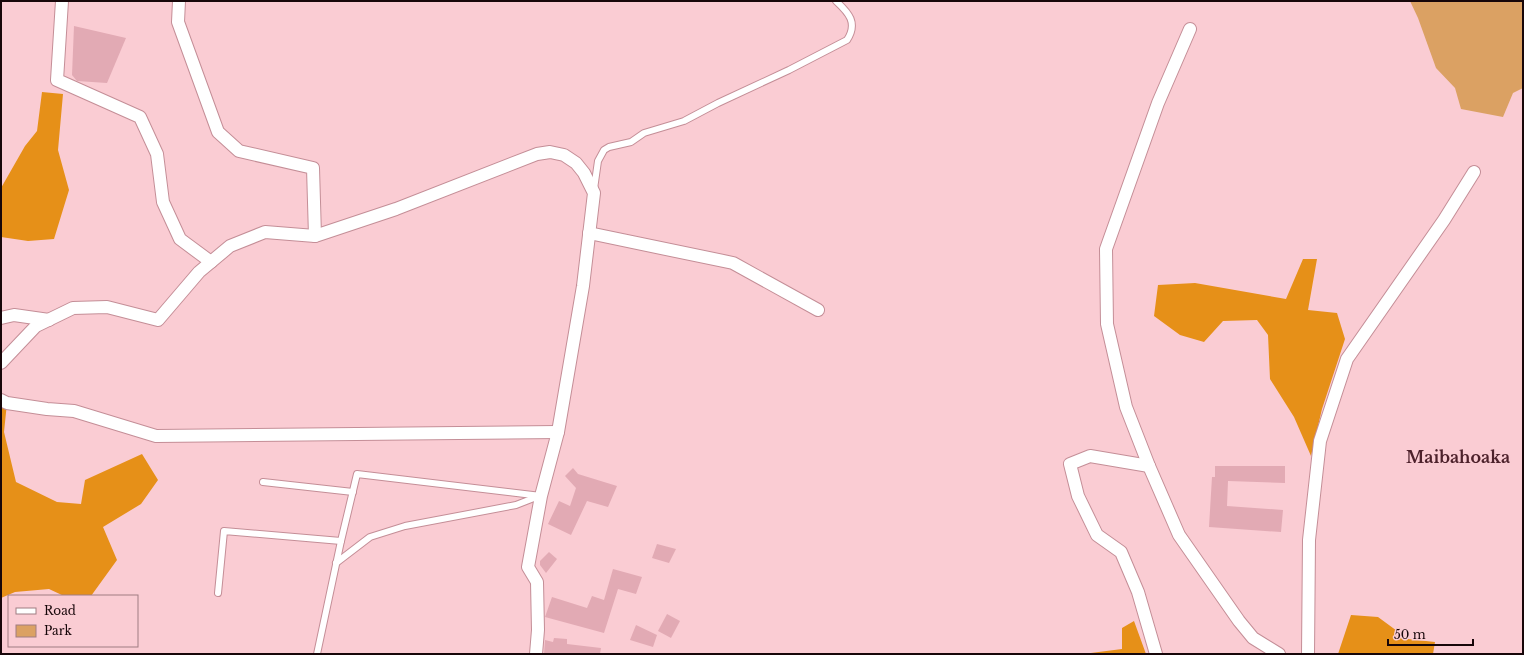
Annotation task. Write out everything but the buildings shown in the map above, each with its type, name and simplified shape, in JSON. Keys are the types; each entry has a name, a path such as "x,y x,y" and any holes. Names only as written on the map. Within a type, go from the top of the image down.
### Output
{"street":[{"path":"62,1 57,80 140,117 157,154 163,202 180,239 211,262"},
{"path":"178,1 178,22 218,132 239,151 313,168 315,236"},
{"path":"1190,29 1158,103 1106,249 1107,324 1126,407 1148,466 1179,535 1239,621 1253,638 1279,654"},
{"path":"1,363 36,326 73,308 107,307 158,320 199,272 230,246 265,232 315,236 396,209 537,154 550,152 564,155 576,163 584,173 594,193 583,286 558,432 541,496 528,567 537,582 538,630 536,654"},
{"path":"1308,654 1309,540 1320,441 1347,360 1444,220 1474,172"},
{"path":"589,233 733,262 818,310"},
{"path":"1,318 14,315 49,320"},
{"path":"1,400 13,404 74,411 156,436 558,432"},
{"path":"1148,466 1090,456 1070,464 1078,496 1097,535 1121,552 1138,592 1156,654"}],"lane":[{"path":"594,193 598,161 604,150 609,147 631,142 644,133 684,121 847,40 852,31 851,20 836,1"},
{"path":"317,654 341,541 358,474 541,496"},
{"path":"263,482 353,492"},
{"path":"336,563 370,537 406,526 516,505 541,496"},
{"path":"218,593 224,531 341,541"}],"green space":[{"path":"1410,1 1523,1 1523,88 1513,93 1503,117 1461,109 1455,88 1436,68 1418,18"}],"shaded area":[{"path":"42,92 63,94 58,150 69,190 54,239 28,241 1,237 1,188 25,146 37,131"},
{"path":"1303,259 1317,259 1308,310 1337,313 1345,339 1322,409 1311,456 1294,417 1270,379 1268,335 1257,320 1223,321 1204,342 1180,335 1154,316 1158,285 1195,283 1286,299"},
{"path":"1,403 7,403 4,432 16,482 57,502 81,504 85,480 142,454 158,480 141,504 103,527 117,560 92,595 62,595 49,589 15,592 1,598"},
{"path":"1351,615 1378,617 1408,639 1435,642 1433,654 1338,654"},
{"path":"1134,621 1146,654 1083,654 1122,649 1122,628"}],"district":[{"name":"Maibahoaka","path":"1458,457"}]}
